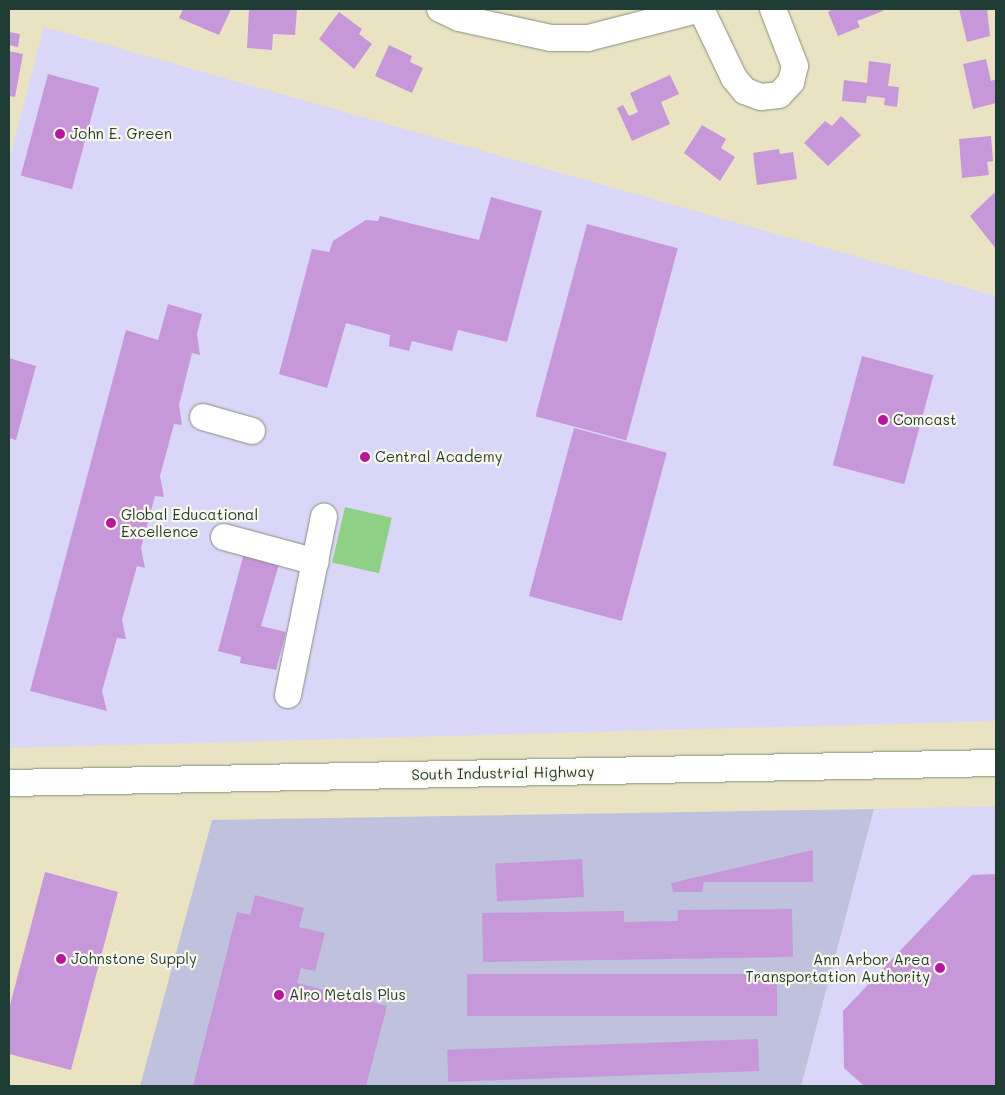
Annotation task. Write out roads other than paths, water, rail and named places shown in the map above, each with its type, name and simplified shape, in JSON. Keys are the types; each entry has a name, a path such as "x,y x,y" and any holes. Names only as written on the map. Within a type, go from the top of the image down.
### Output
{"street":[{"path":"440,9 459,18 551,38 588,38 701,9 734,78 745,91 761,97 779,95 791,82 795,66 773,9"},
{"path":"203,417 252,431"},
{"path":"288,695 324,517"},
{"path":"224,537 316,562"},
{"name":"South Industrial Highway","path":"9,783 996,762"}],"place":[{"name":"John E. Green","path":"60,134"},
{"name":"Comcast","path":"883,420"},
{"name":"Central Academy","path":"365,457"},
{"name":"Global Educational Excellence","path":"111,523"},
{"name":"Johnstone Supply","path":"61,959"},
{"name":"Ann Arbor Area Transportation Authority","path":"940,968"},
{"name":"Alro Metals Plus","path":"279,995"}]}
